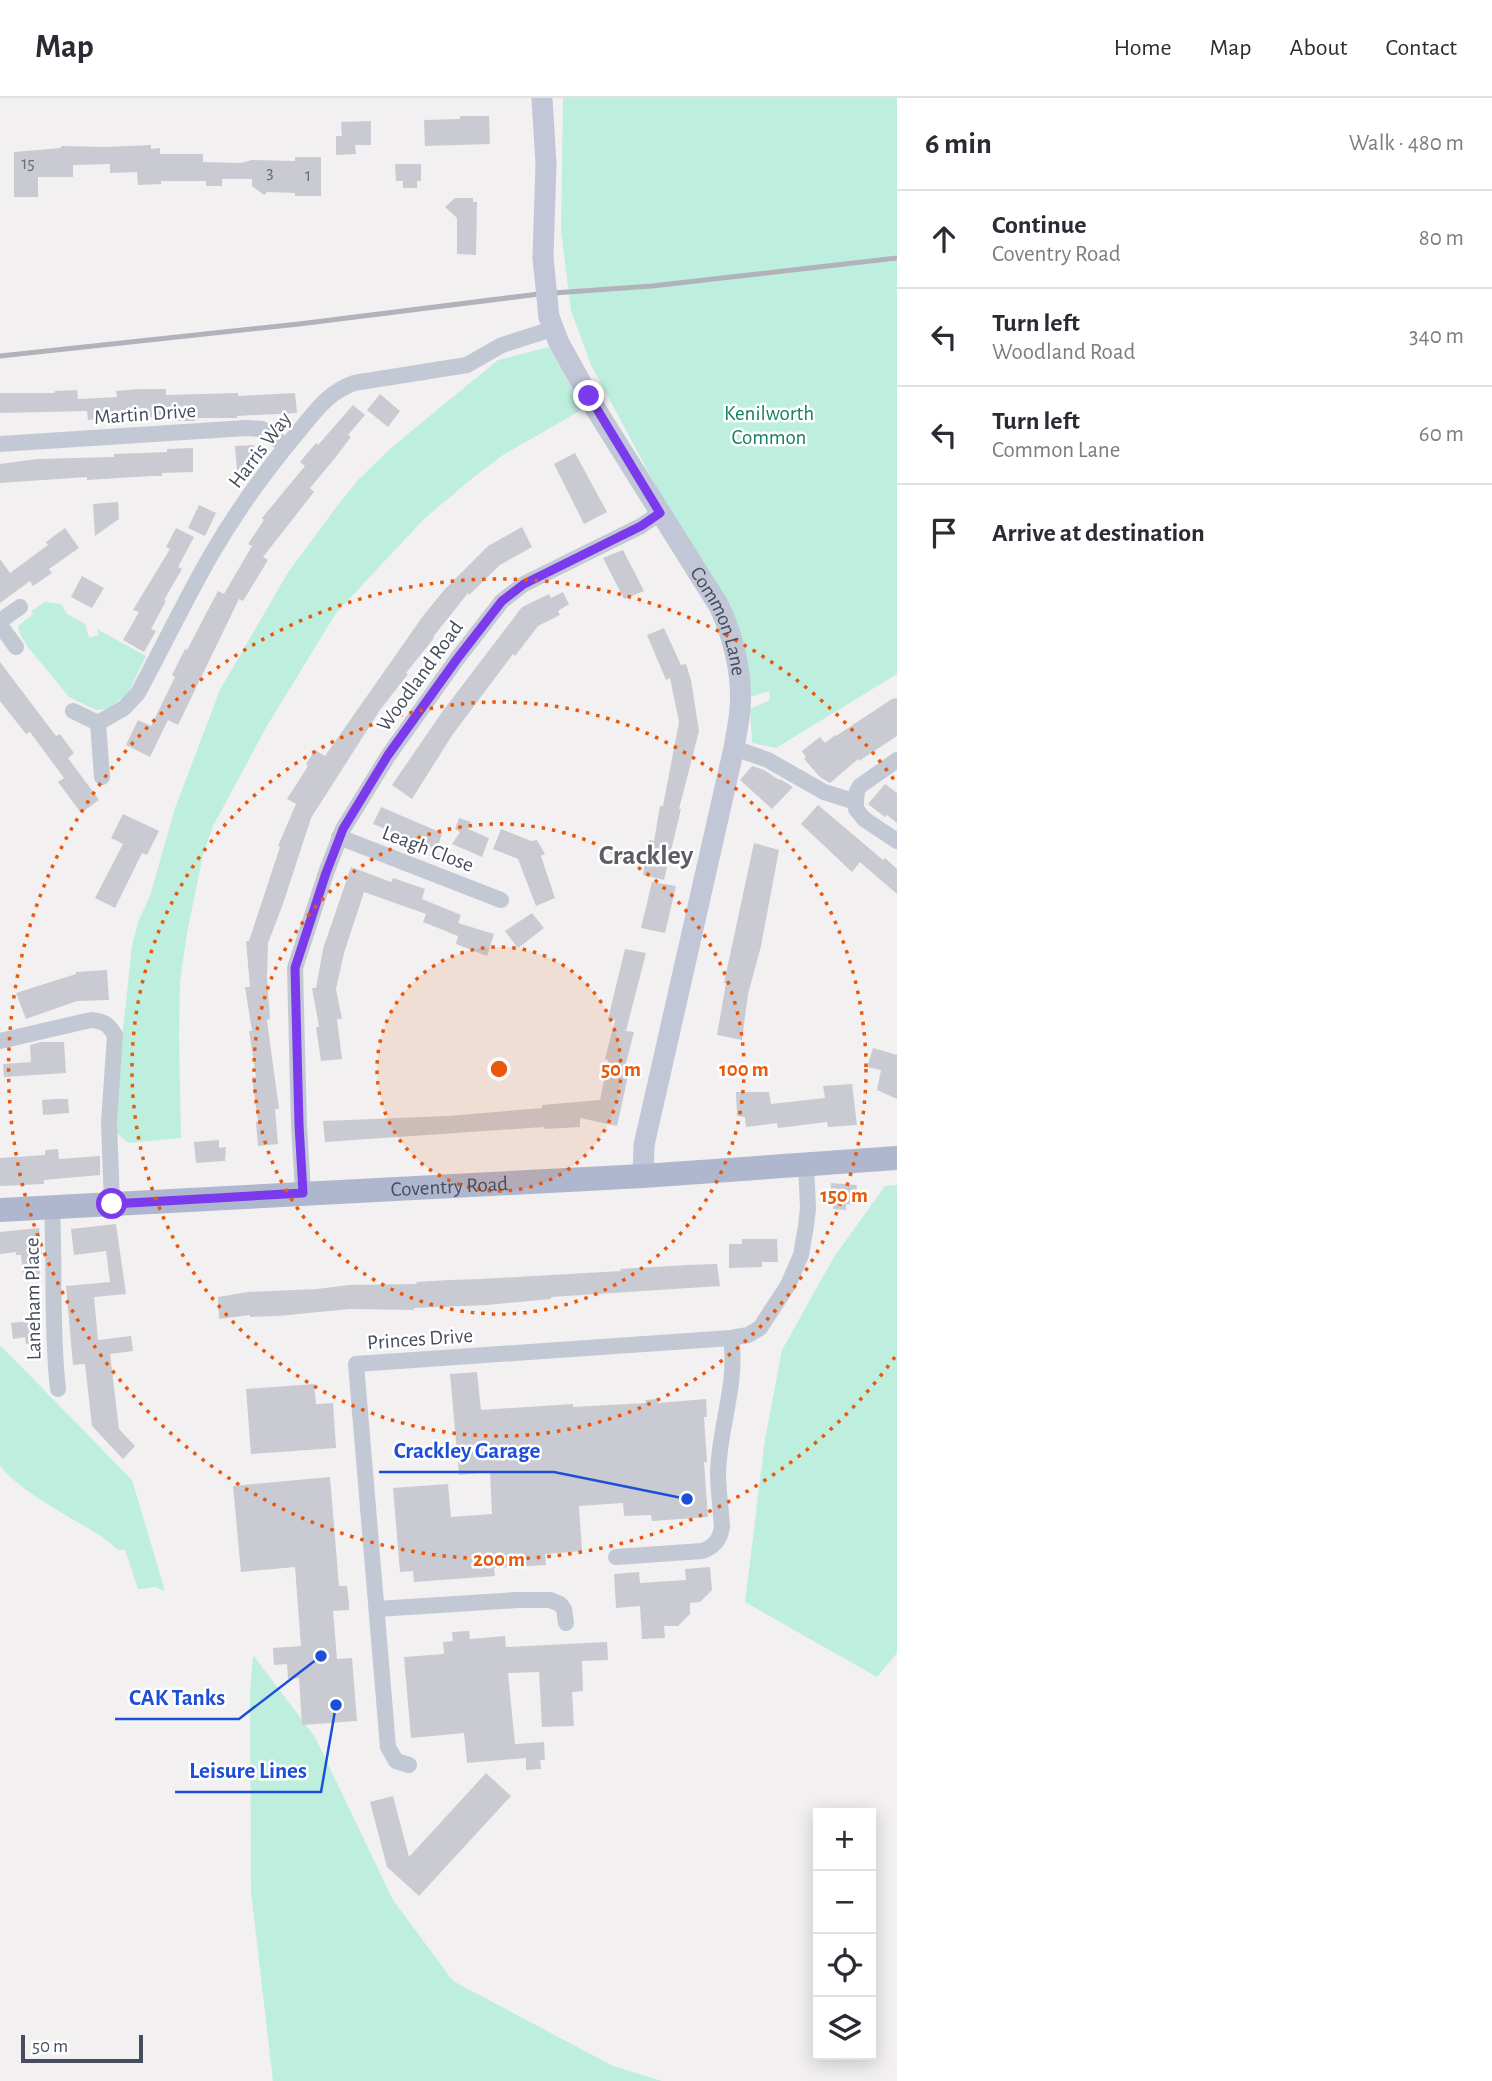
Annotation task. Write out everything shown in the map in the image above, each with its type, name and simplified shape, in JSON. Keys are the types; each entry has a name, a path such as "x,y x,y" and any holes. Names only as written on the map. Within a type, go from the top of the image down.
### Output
{"main road":[{"name":"Coventry Road","path":"0,1210 643,1176 897,1158"}],"street":[{"name":"Common Lane","path":"542,98 546,164 542,258 553,330 587,393 719,606 731,635 741,708 645,1145 643,1176"},
{"name":"Harris Way","path":"98,723 124,708 138,693 211,554 286,446 327,397 354,383 467,365 502,345 553,330"},
{"name":"Martin Drive","path":"0,444 246,428 262,429 286,446"},
{"name":"Woodland Road","path":"303,1193 295,968 339,837 402,736 502,601 524,584 641,526 660,513"},
{"path":"16,647 0,623 20,607"},
{"path":"73,711 98,723 102,777"},
{"path":"734,748 768,760 824,792 856,802"},
{"path":"897,760 860,786 856,802 856,810 864,819 897,841"},
{"name":"Leagh Close","path":"339,837 501,900"},
{"path":"0,1041 91,1020 103,1021 110,1027 115,1035 109,1122 112,1204"},
{"name":"Princes Drive","path":"409,1765 396,1761 388,1747 356,1364 731,1339 748,1335 760,1328 788,1285 801,1255 808,1208 806,1164"},
{"name":"Laneham Place","path":"52,1208 53,1308 58,1389"},
{"path":"616,1557 702,1551 710,1548 721,1535 718,1473 732,1381 734,1356 731,1339"},
{"path":"377,1609 550,1600 564,1609 566,1623"}],"green space":[{"name":"Kenilworth Common","path":"563,98 897,98 897,674 776,748 752,743 750,709 770,700 769,691 750,697 745,658 731,607 657,488 591,365 571,311 561,231"},
{"path":"549,347 583,409 503,455 475,476 424,519 336,613 267,726 213,826 203,855 180,982 181,1138 129,1143 115,1132 132,946 138,922 150,896 175,808 220,690 287,574 359,479 392,447 498,360"},
{"path":"45,602 61,604 67,614 85,624 89,638 99,635 97,629 146,656 128,693 108,709 96,710 69,697 20,634 18,626 33,614 31,611"},
{"path":"897,1185 897,1653 877,1677 745,1602 765,1439 782,1350 834,1257 885,1186"},
{"path":"0,1345 132,1480 165,1591 155,1587 138,1589 125,1550 118,1550 102,1537 34,1495 0,1466"},
{"path":"253,1655 315,1737 393,1900 453,1981 613,2066 662,2081 273,2081 251,1892 250,1693"}],"building":[{"path":"460,116 489,116 490,144 425,146 424,120 460,119"},
{"path":"371,121 371,145 355,145 356,154 336,155 336,136 342,136 341,122"},
{"path":"151,145 151,149 160,148 160,154 203,154 203,162 295,161 295,157 321,157 321,196 267,192 264,195 252,186 252,179 222,179 222,186 206,186 206,181 161,181 161,184 138,185 137,172 110,173 110,164 73,165 73,177 38,177 38,197 14,197 14,152 61,146"},
{"path":"395,164 421,164 421,181 417,181 417,188 403,188 403,181 396,181"},
{"path":"455,198 473,198 473,202 477,202 476,255 457,254 457,218 445,207"},
{"path":"166,389 166,395 238,393 238,396 295,393 297,413 173,421 173,417 144,417 144,408 112,412 113,417 88,420 87,411 0,413 0,393 55,393 77,390 78,399 117,397 116,391"},
{"path":"380,394 400,411 388,427 367,410"},
{"path":"353,405 365,415 310,488 314,492 263,557 268,560 243,601 239,599 178,725 168,720 150,757 126,745 138,720 151,726 175,677 172,675 185,649 187,650 218,591 224,594 252,546 248,544 264,520 262,518 305,466 300,462"},
{"path":"254,445 256,469 237,471 235,446"},
{"path":"193,448 193,472 162,473 162,476 87,480 87,477 0,483 0,464 37,459 114,457 114,454"},
{"path":"575,453 607,512 584,524 554,464"},
{"path":"118,502 119,519 95,536 93,504"},
{"path":"199,505 216,513 205,536 188,528"},
{"path":"522,527 532,547 500,565 469,595 468,593 380,710 311,818 268,943 270,1019 267,1020 279,1109 275,1109 278,1144 258,1146 252,1077 256,1077 245,987 250,987 246,941 249,941 280,847 278,846 296,804 287,799 315,750 325,756 423,616 445,589 488,546"},
{"path":"65,528 79,548 49,569 52,573 33,586 30,581 0,603 0,559 10,573 48,545 46,542"},
{"path":"176,528 194,537 178,567 182,569 151,629 156,631 144,652 123,640 139,612 133,610 170,549 166,547"},
{"path":"623,550 644,591 624,599 603,558"},
{"path":"82,576 104,588 92,608 71,597"},
{"path":"563,592 569,604 558,611 560,615 538,626 515,656 513,654 453,734 412,799 392,785 442,712 522,607 549,594 551,598"},
{"path":"664,628 681,665 686,664 699,731 664,880 643,875 649,840 654,841 660,806 663,806 679,722 670,678 666,680 647,635"},
{"path":"0,662 56,736 60,734 74,753 68,758 99,800 81,813 58,782 64,778 30,732 26,734 0,701"},
{"path":"897,698 897,736 859,761 858,759 830,783 820,777 804,759 806,757 802,751 820,737 825,743"},
{"path":"752,766 793,787 772,809 740,780"},
{"path":"885,784 897,793 897,823 868,804"},
{"path":"818,805 897,869 897,894 860,862 852,872 801,824"},
{"path":"381,807 442,833 437,850 373,824"},
{"path":"123,814 159,831 147,855 142,853 115,908 95,898 123,844 111,838"},
{"path":"459,818 471,822 468,829 489,838 482,857 452,844 460,832 455,829"},
{"path":"501,829 531,841 537,840 545,854 541,856 555,898 536,906 518,859 493,849"},
{"path":"754,843 779,850 761,946 748,994 742,1040 717,1035 724,983"},
{"path":"351,867 391,882 393,878 425,889 422,899 461,915 458,923 494,934 487,956 456,944 458,936 423,922 426,914 364,892 344,953 336,989 342,1019 337,1019 342,1059 321,1061 316,1027 319,1027 312,988 316,988 323,949"},
{"path":"652,882 676,886 665,933 641,928"},
{"path":"532,913 544,928 518,948 505,931"},
{"path":"625,949 646,953 626,1031 634,1032 623,1075 628,1076 617,1126 580,1118 580,1127 544,1127 325,1142 323,1121 447,1116 600,1100 608,1060 605,1059 615,1020 608,1019"},
{"path":"107,970 109,1000 77,1001 26,1019 16,993 76,972"},
{"path":"64,1042 66,1073 4,1077 3,1064 31,1062 30,1045"},
{"path":"873,1048 897,1055 897,1099 877,1090 881,1070 867,1067"},
{"path":"852,1084 857,1125 828,1127 827,1122 778,1128 777,1123 746,1127 745,1117 737,1116 736,1092 769,1092 771,1104 825,1098 823,1086"},
{"path":"68,1099 69,1113 43,1115 42,1100"},
{"path":"219,1140 219,1148 226,1147 225,1161 196,1163 194,1142"},
{"path":"58,1149 59,1159 100,1156 100,1175 44,1180 44,1184 0,1186 0,1158 45,1155 45,1150"},
{"path":"831,1183 857,1185 855,1205 846,1204 846,1210 833,1209 834,1201 830,1201"},
{"path":"116,1224 126,1294 94,1297 98,1340 131,1336 133,1351 110,1354 119,1429 135,1446 123,1459 92,1426 85,1364 73,1365 66,1286 110,1282 106,1251 74,1255 71,1229"},
{"path":"39,1228 42,1253 38,1254 40,1274 23,1276 21,1255 16,1255 16,1252 0,1254 0,1232"},
{"path":"742,1239 777,1239 778,1262 762,1262 762,1267 729,1268 729,1244 742,1244"},
{"path":"717,1264 720,1286 551,1297 414,1310 350,1309 219,1319 218,1297 248,1292"},
{"path":"38,1320 41,1342 26,1344 25,1337 13,1339 11,1323"},
{"path":"477,1372 481,1410 646,1403 645,1400 658,1399 658,1403 706,1399 707,1417 704,1417 707,1462 704,1462 708,1517 652,1521 651,1515 624,1516 623,1503 579,1506 582,1551 545,1554 546,1565 494,1568 495,1576 414,1582 413,1571 400,1572 393,1488 448,1484 451,1517 492,1514 490,1472 459,1475 450,1374"},
{"path":"314,1384 316,1404 333,1403 336,1448 251,1454 246,1389"},
{"path":"330,1477 339,1586 347,1586 349,1603 349,1610 333,1611 337,1659 352,1658 357,1721 302,1725 299,1678 288,1679 287,1664 274,1665 273,1648 301,1646 295,1567 241,1572 233,1486"},
{"path":"710,1567 712,1590 700,1602 690,1603 690,1614 678,1626 664,1626 665,1638 642,1639 640,1606 616,1608 614,1574 639,1572 640,1583 686,1580 685,1569"},
{"path":"469,1631 470,1639 505,1636 506,1647 607,1642 608,1660 582,1661 583,1691 572,1692 574,1726 542,1727 539,1672 508,1673 515,1744 544,1742 545,1760 540,1760 541,1769 526,1770 526,1758 467,1763 464,1733 411,1738 404,1657 444,1654 443,1642 453,1641 452,1632"},
{"path":"486,1773 511,1796 419,1896 387,1867 370,1802 393,1796 409,1857"}],"railway":[{"path":"0,356 299,324 539,294 652,286 897,258"}],"place":[{"name":"Crackley Garage","path":"687,1499"},
{"name":"CAK Tanks","path":"321,1656"},
{"name":"Leisure Lines","path":"336,1705"}],"district":[{"name":"Crackley","path":"646,856"}],"route":[{"path":"112,1204 303,1193 295,968 343,829 388,755 502,601 524,584 641,526 660,513 589,396"}]}
